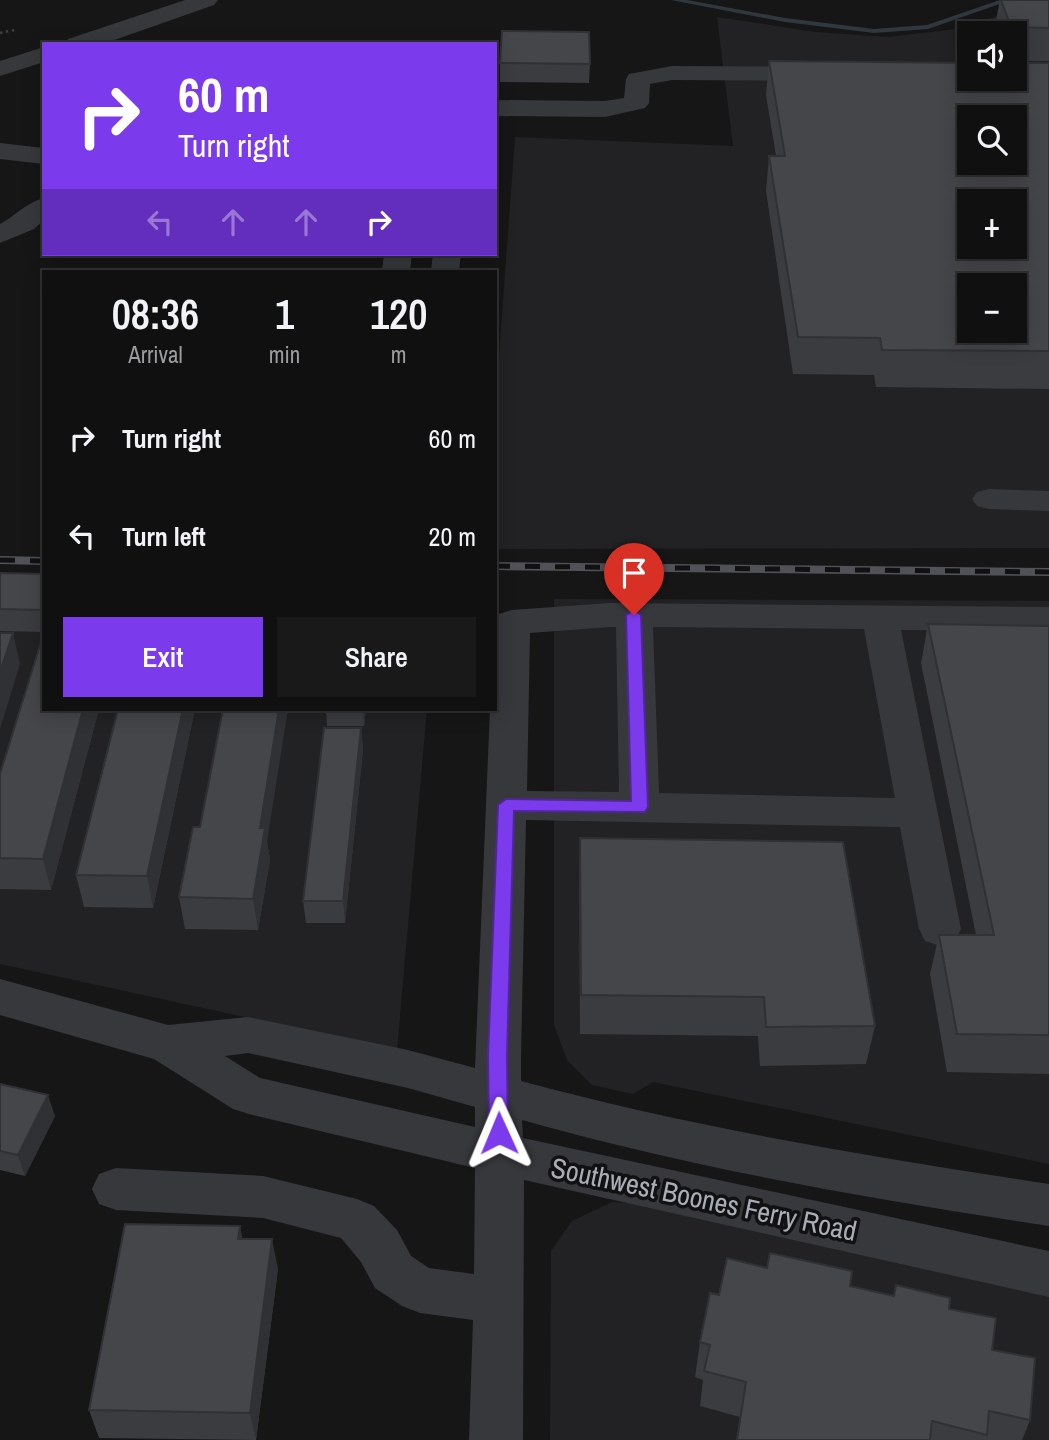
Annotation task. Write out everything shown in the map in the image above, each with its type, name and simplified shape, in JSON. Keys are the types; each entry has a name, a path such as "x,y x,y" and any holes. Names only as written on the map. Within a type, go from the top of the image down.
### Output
{"street":[{"path":"83,42 206,0"},
{"path":"0,69 42,55"},
{"path":"497,108 605,109 636,103 638,79 672,73 848,74"},
{"path":"0,151 42,156"},
{"path":"0,235 24,223 42,208"},
{"path":"989,499 1049,501"},
{"path":"634,615 639,807"},
{"path":"496,1440 499,1300 498,1093 512,622 634,615 1049,620"},
{"path":"880,617 940,929"},
{"path":"506,805 917,813"},
{"name":"Southwest Boones Ferry Road","path":"0,997 168,1044 248,1095 1049,1274"},
{"name":"Southwest Boones Ferry Road","path":"168,1044 248,1035 408,1069 604,1123 857,1176 1049,1205"},
{"path":"116,1189 263,1197 317,1209 357,1221 379,1245 393,1272 420,1290 499,1300"}],"shaded area":[{"path":"1039,0 1049,0 1049,548 497,549 497,383 515,137 733,146 717,17 816,32 888,37 957,29 957,91 1027,91 1027,21 984,21"},
{"path":"0,577 42,579 42,711 427,711 397,1050 0,964"},
{"path":"554,599 1049,601 1049,1164 653,1082 633,1094 592,1085 567,1060 554,1025"},
{"path":"612,1202 651,1204 1049,1293 1049,1440 550,1440 551,1251 572,1221"}],"building":[{"path":"1001,0 1049,0 1049,28 1027,27 1027,21 1009,21"},
{"path":"502,31 589,32 590,64 500,63"},
{"path":"769,61 957,63 957,91 1027,91 1027,63 1049,63 1049,351 882,350 880,338 798,337 769,156 785,156"},
{"path":"0,573 42,574 42,610 0,609"},
{"path":"928,624 1049,626 1049,1035 957,1034 939,935 994,935"},
{"path":"0,633 13,633 0,672"},
{"path":"42,638 42,711 82,711 43,859 0,858 0,774"},
{"path":"117,711 183,711 147,876 76,875"},
{"path":"223,711 279,711 260,828 265,828 253,899 179,897 193,827 200,827"},
{"path":"324,728 361,728 343,901 303,901"},
{"path":"580,838 843,842 875,1026 766,1027 764,997 581,995"},
{"path":"0,1084 48,1095 18,1155 0,1151"},
{"path":"125,1224 240,1226 238,1239 272,1239 250,1413 89,1410"},
{"path":"770,1253 852,1271 850,1286 894,1296 896,1285 950,1298 949,1309 996,1318 992,1350 1035,1358 1030,1420 989,1411 987,1435 932,1421 930,1440 737,1440 746,1382 704,1371 710,1345 700,1342 710,1293 719,1295 727,1258 767,1268"}],"waterway":[{"path":"675,0 785,20 874,31 928,27 1007,0"}],"railway":[{"path":"0,560 42,561"},
{"path":"497,566 1049,572"}],"route":[{"path":"499,1133 498,1056 506,805 639,807 634,615"}]}
